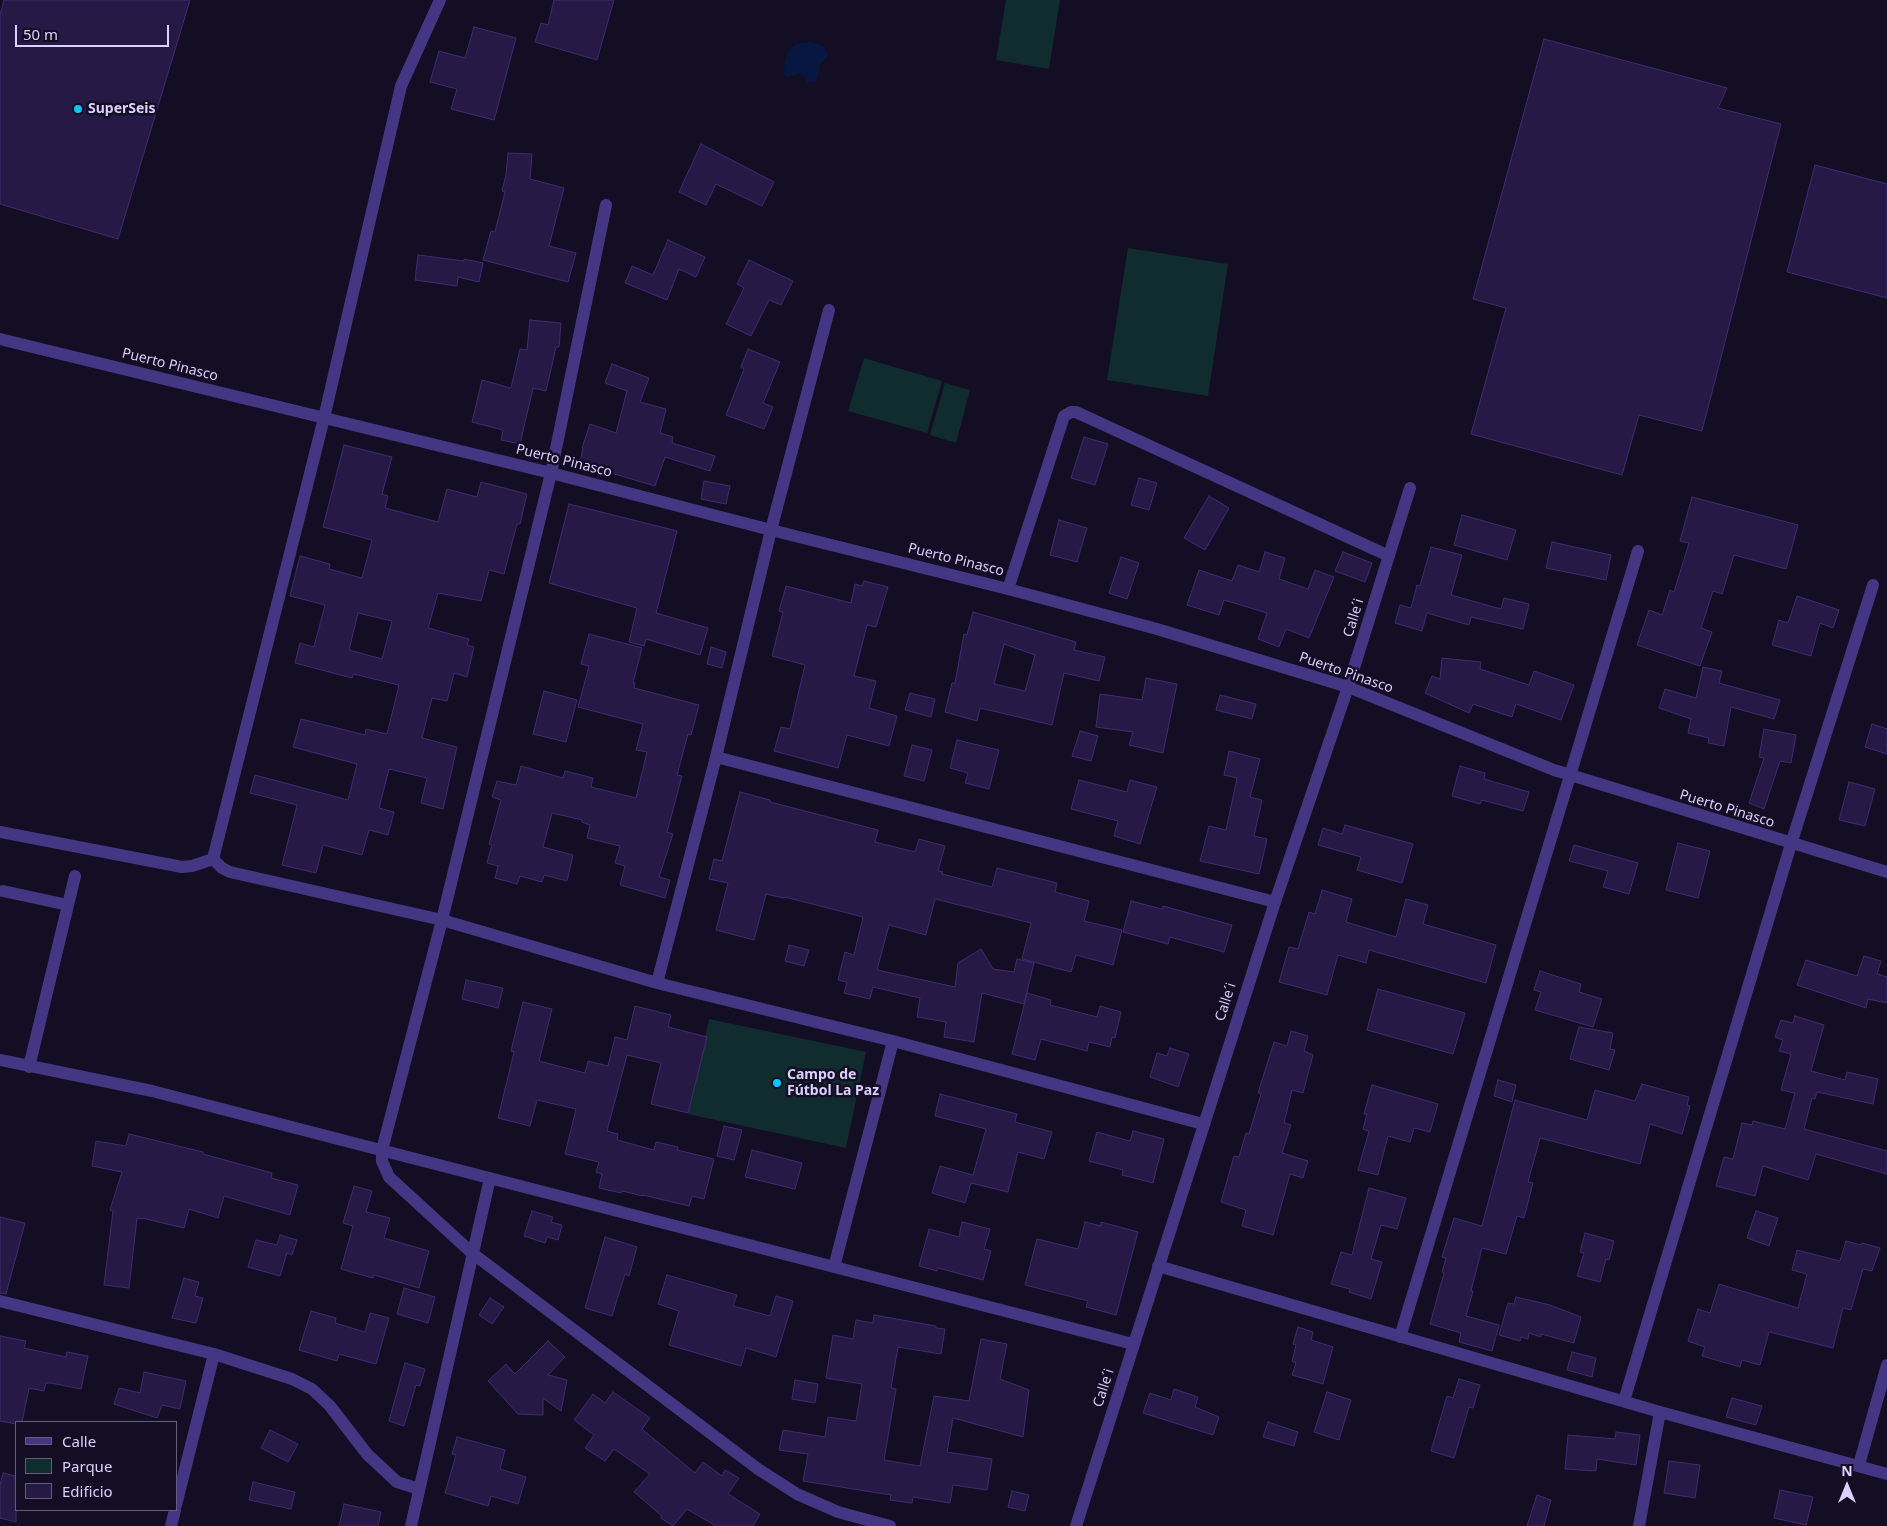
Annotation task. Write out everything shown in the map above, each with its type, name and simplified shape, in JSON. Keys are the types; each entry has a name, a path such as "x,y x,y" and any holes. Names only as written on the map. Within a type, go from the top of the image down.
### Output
{"street":[{"path":"213,859 324,418 401,86 440,0"},
{"path":"606,205 551,473 442,920 382,1150 382,1161 388,1177 472,1253 758,1469 797,1494 838,1512 890,1526"},
{"path":"657,982 716,757 771,530 829,310"},
{"name":"Puerto Pinasco","path":"0,338 551,473 1008,589 1157,629 1348,687 1570,776 1887,872"},
{"path":"1008,589 1064,416 1071,412 1085,416 1389,556"},
{"name":"Calle´i","path":"1076,1526 1274,902 1348,687 1410,488"},
{"path":"1400,1337 1638,551"},
{"path":"1624,1401 1791,844 1873,586"},
{"path":"716,757 1274,902"},
{"path":"0,832 182,867 192,866 213,859"},
{"path":"213,859 222,868 230,872 442,920 657,982 893,1041 1203,1124"},
{"path":"29,1067 75,876"},
{"path":"3,892 68,905"},
{"path":"834,1267 893,1041"},
{"path":"0,1060 152,1091 1133,1344"},
{"path":"411,1526 490,1178"},
{"path":"1158,1266 1660,1412 1887,1474"},
{"path":"0,1301 214,1354 292,1379 312,1389 330,1406 367,1454 397,1482 419,1489"},
{"path":"178,1497 214,1354"},
{"path":"1858,1465 1887,1365"},
{"path":"1639,1526 1660,1412"},
{"path":"171,1526 175,1511"}],"green space":[{"path":"1006,0 1060,0 1049,69 996,60"},
{"path":"1128,248 1228,264 1208,396 1107,380"},
{"path":"864,358 942,381 927,433 848,411"},
{"path":"945,383 970,390 956,443 930,435"},
{"name":"Campo de Fútbol La Paz","path":"709,1019 866,1052 846,1148 688,1114"}],"water":[{"path":"809,42 822,45 828,53 827,57 820,64 818,77 815,82 807,82 801,73 788,77 784,75 785,62 789,50 796,44"}],"building":[{"name":"SuperSeis","path":"4,0 190,0 118,239 0,204 0,15"},
{"path":"554,0 614,0 597,60 535,42 541,23 548,25"},
{"path":"474,27 516,38 494,120 451,109 457,89 430,82 439,51 465,58"},
{"path":"1544,39 1727,88 1718,108 1781,124 1702,431 1639,415 1622,475 1471,434 1506,308 1473,299"},
{"path":"701,144 774,182 762,206 716,184 706,205 679,192"},
{"path":"508,153 532,154 530,179 564,188 549,246 576,253 568,282 483,260 491,231 495,232 505,192 502,191"},
{"path":"1815,165 1887,184 1887,298 1787,272"},
{"path":"668,240 705,257 696,277 679,269 667,300 625,283 632,266 653,275"},
{"path":"418,255 464,261 464,259 483,263 479,282 458,277 457,286 415,280"},
{"path":"749,260 793,281 781,305 769,300 751,336 726,324 744,288 737,284"},
{"path":"530,320 561,323 559,347 556,347 546,391 533,388 520,444 501,440 503,430 472,422 482,380 511,388 520,349 527,350"},
{"path":"748,349 780,362 763,403 773,407 764,429 726,415 744,369 741,367"},
{"path":"612,364 649,378 640,402 666,409 660,433 673,437 672,443 715,456 710,471 665,457 655,486 611,473 579,468 582,448 590,424 616,433 627,391 605,383"},
{"path":"1084,437 1108,444 1095,485 1071,478"},
{"path":"344,445 392,457 382,494 388,496 385,508 438,522 447,489 477,497 481,482 527,494 520,524 517,524 504,574 489,570 481,601 438,593 428,628 469,639 467,645 474,647 467,677 454,673 447,701 432,698 422,738 457,747 443,809 421,803 427,778 389,769 379,808 394,812 388,835 369,830 362,855 323,845 316,873 282,865 297,805 250,793 255,775 348,800 357,764 293,747 301,719 365,735 366,729 387,734 399,685 353,674 352,678 295,663 300,643 314,647 325,605 290,596 300,556 330,564 329,569 362,578 372,540 323,527","holes":["358,613 392,621 382,659 349,650"]},
{"path":"1139,478 1157,483 1149,510 1131,505"},
{"path":"704,481 730,486 726,504 701,499"},
{"path":"1209,496 1229,508 1205,550 1184,538"},
{"path":"1692,497 1798,525 1786,569 1734,555 1722,594 1713,591 1701,628 1712,632 1700,666 1637,645 1649,610 1662,615 1670,590 1674,592 1689,543 1680,541"},
{"path":"569,504 677,531 656,613 708,628 700,655 646,639 644,646 629,642 637,608 549,583"},
{"path":"1462,515 1516,530 1507,560 1454,545"},
{"path":"1059,520 1087,528 1077,562 1050,555"},
{"path":"1552,542 1611,555 1606,580 1546,568"},
{"path":"1431,547 1462,555 1451,595 1501,609 1504,598 1529,604 1523,629 1471,617 1469,625 1427,613 1422,631 1395,623 1400,605 1411,608 1417,585 1420,586"},
{"path":"1265,552 1285,558 1279,579 1308,589 1315,570 1334,577 1309,638 1286,629 1279,647 1258,639 1267,613 1224,600 1219,615 1187,605 1199,570 1232,581 1238,565 1259,572"},
{"path":"1343,552 1372,563 1365,582 1335,571"},
{"path":"1121,557 1139,563 1127,599 1109,593"},
{"path":"864,581 888,587 876,627 867,625 854,676 876,681 869,708 897,716 889,746 847,735 838,768 774,751 781,727 790,729 805,665 772,656 783,612 779,611 786,586 851,603 855,584 862,586"},
{"path":"1797,596 1839,610 1833,628 1820,623 1811,656 1772,645 1779,620 1788,623"},
{"path":"973,612 1076,642 1074,650 1105,657 1099,681 1064,673 1052,725 980,708 977,721 945,712 952,683 955,683 964,634 967,635","holes":["1004,644 1035,655 1025,691 994,684"]},
{"path":"589,634 642,648 633,683 635,683 634,688 699,705 691,735 688,734 677,775 682,776 667,832 673,834 659,877 670,880 665,898 620,885 625,866 615,863 620,846 587,838 590,825 582,822 582,820 552,813 543,847 573,855 567,881 544,875 542,882 520,876 517,884 495,878 498,866 487,863 492,845 489,844 501,800 492,797 497,781 516,785 521,766 563,778 565,771 593,778 591,787 636,798 647,752 636,750 643,724 578,707 589,666 581,664"},
{"path":"711,647 726,652 722,668 707,664"},
{"path":"1442,658 1481,662 1480,669 1529,685 1534,671 1574,685 1561,720 1516,704 1512,717 1473,704 1469,713 1425,693 1432,676 1440,679"},
{"path":"1703,667 1722,671 1719,683 1780,700 1774,719 1731,707 1724,746 1708,743 1709,738 1688,733 1691,719 1659,708 1665,689 1696,698"},
{"path":"1146,678 1177,684 1163,753 1129,745 1133,732 1096,727 1100,694 1142,700"},
{"path":"544,691 577,700 566,742 533,734"},
{"path":"910,693 935,699 931,717 905,710"},
{"path":"1220,695 1256,704 1252,719 1216,710"},
{"path":"1872,724 1887,729 1887,754 1865,747"},
{"path":"1764,729 1796,735 1791,763 1780,761 1764,809 1749,803 1764,758 1759,757"},
{"path":"1080,731 1098,736 1091,761 1072,756"},
{"path":"957,740 999,750 989,789 965,783 968,773 950,768"},
{"path":"912,745 932,750 924,781 904,776"},
{"path":"1229,751 1260,759 1250,797 1262,800 1254,836 1267,839 1259,874 1200,861 1209,826 1226,830 1237,778 1224,775"},
{"path":"1460,766 1485,773 1484,779 1529,792 1523,811 1482,800 1480,804 1452,796"},
{"path":"1079,780 1127,792 1130,780 1157,787 1140,844 1114,836 1118,821 1071,809"},
{"path":"1849,782 1875,789 1865,826 1839,820"},
{"path":"740,792 770,800 770,802 878,830 875,842 915,852 919,839 945,846 938,871 943,872 942,874 992,887 997,868 1057,883 1055,892 1089,901 1084,921 1122,930 1113,965 1076,955 1071,972 1022,959 1031,923 935,899 926,935 889,925 877,970 955,987 958,963 981,949 993,969 1014,972 1017,959 1034,963 1024,1004 982,993 974,1042 944,1037 946,1022 917,1017 920,998 873,987 870,999 844,993 847,982 838,980 845,952 854,955 863,917 766,894 754,940 716,930 728,883 709,879 714,859 722,861"},
{"path":"1345,825 1413,844 1402,883 1357,870 1361,857 1318,845 1323,828 1342,834"},
{"path":"1678,843 1710,851 1698,898 1666,890"},
{"path":"1574,845 1638,863 1629,894 1603,887 1608,871 1569,861"},
{"path":"1322,890 1352,899 1346,922 1396,937 1406,899 1428,905 1423,924 1496,945 1486,983 1369,950 1366,963 1338,955 1327,995 1279,982 1289,947 1298,949 1309,912 1315,914"},
{"path":"1131,901 1162,909 1163,906 1232,925 1224,952 1170,937 1168,944 1123,932"},
{"path":"789,945 809,950 804,966 785,961"},
{"path":"1864,956 1881,961 1877,974 1887,977 1887,1003 1868,999 1866,1008 1797,985 1806,960 1857,976"},
{"path":"1540,971 1581,984 1579,992 1602,999 1593,1027 1535,1010 1541,992 1534,990"},
{"path":"466,980 503,988 498,1008 462,999"},
{"path":"1378,989 1465,1013 1453,1054 1367,1030"},
{"path":"1027,993 1051,1000 1050,1005 1097,1017 1100,1006 1121,1012 1115,1038 1112,1037 1110,1047 1089,1042 1087,1051 1041,1039 1035,1060 1012,1054"},
{"path":"523,1002 552,1009 539,1061 585,1073 588,1061 608,1066 615,1037 627,1040 635,1006 671,1015 668,1027 707,1037 688,1113 651,1104 661,1063 627,1055 607,1131 618,1134 617,1140 654,1150 656,1142 678,1147 677,1150 714,1159 704,1199 692,1196 689,1206 643,1195 599,1188 602,1174 596,1172 599,1162 565,1154 576,1109 537,1100 530,1126 498,1118 514,1052 511,1051"},
{"path":"1795,1016 1824,1025 1811,1071 1845,1080 1847,1072 1878,1079 1873,1104 1817,1092 1815,1099 1812,1098 1804,1129 1887,1151 1887,1174 1816,1154 1808,1180 1763,1166 1755,1196 1716,1186 1724,1157 1733,1159 1742,1123 1752,1125 1753,1121 1785,1129 1795,1093 1781,1090 1791,1054 1779,1051 1783,1040 1775,1037 1781,1020 1793,1023"},
{"path":"1579,1027 1613,1033 1610,1049 1615,1050 1609,1070 1570,1059"},
{"path":"1291,1031 1308,1036 1304,1051 1313,1055 1303,1093 1292,1090 1284,1123 1291,1125 1282,1153 1308,1161 1303,1178 1290,1174 1273,1235 1242,1226 1246,1210 1221,1202 1234,1156 1239,1157 1246,1133 1249,1134 1261,1094 1258,1093 1274,1042 1287,1046"},
{"path":"1170,1048 1189,1054 1178,1087 1150,1077 1157,1053 1167,1056"},
{"path":"1498,1080 1516,1085 1512,1102 1494,1096"},
{"path":"1642,1084 1689,1097 1687,1105 1690,1106 1682,1134 1650,1124 1640,1164 1540,1138 1528,1182 1533,1183 1524,1218 1517,1216 1506,1254 1482,1248 1471,1291 1473,1291 1466,1316 1499,1325 1492,1351 1459,1342 1461,1333 1430,1324 1444,1273 1442,1272 1446,1258 1442,1257 1454,1218 1482,1226 1515,1100 1587,1120 1595,1090 1635,1101"},
{"path":"1372,1085 1438,1104 1430,1132 1414,1128 1410,1142 1388,1136 1378,1175 1358,1170 1369,1131 1363,1129 1367,1114 1364,1114"},
{"path":"940,1094 1017,1114 1015,1122 1052,1132 1044,1159 1018,1152 1008,1192 971,1183 965,1203 932,1193 940,1166 973,1175 986,1129 935,1116"},
{"path":"724,1126 742,1130 734,1160 717,1156"},
{"path":"1133,1131 1164,1139 1153,1183 1122,1175 1123,1170 1089,1161 1097,1132 1130,1141"},
{"path":"129,1134 203,1152 203,1154 272,1173 271,1178 298,1185 290,1215 224,1196 218,1218 189,1209 184,1228 137,1218 129,1288 104,1285 113,1211 110,1210 122,1172 92,1166 96,1141 126,1146"},
{"path":"752,1150 802,1163 795,1189 745,1177"},
{"path":"354,1186 372,1191 366,1212 390,1218 384,1238 429,1251 419,1288 374,1275 373,1278 341,1269 353,1226 343,1223"},
{"path":"1369,1188 1406,1198 1397,1229 1381,1225 1371,1259 1382,1262 1371,1299 1349,1292 1350,1289 1331,1284 1341,1252 1352,1255"},
{"path":"532,1211 553,1217 551,1222 562,1225 558,1240 547,1237 545,1243 524,1236"},
{"path":"1756,1211 1778,1218 1769,1246 1747,1238"},
{"path":"0,1217 25,1223 6,1294 0,1293"},
{"path":"962,1222 990,1229 984,1249 991,1251 983,1280 938,1268 937,1271 919,1266 929,1229 959,1237"},
{"path":"1085,1222 1101,1226 1101,1222 1138,1232 1116,1315 1086,1307 1088,1301 1025,1285 1037,1239 1078,1249"},
{"path":"1585,1233 1614,1241 1609,1260 1606,1259 1600,1282 1577,1276 1584,1253 1580,1252"},
{"path":"280,1235 297,1240 292,1255 287,1253 280,1276 248,1267 256,1240 277,1245"},
{"path":"605,1237 637,1247 629,1276 625,1274 612,1316 585,1308"},
{"path":"1846,1241 1880,1248 1872,1271 1863,1269 1851,1310 1843,1308 1833,1348 1769,1332 1760,1365 1742,1360 1740,1367 1702,1356 1705,1347 1688,1341 1698,1309 1710,1313 1719,1284 1798,1308 1807,1274 1792,1270 1797,1250 1840,1261"},
{"path":"667,1275 737,1295 733,1306 770,1316 776,1296 793,1301 776,1357 746,1348 741,1366 669,1345 679,1311 658,1304"},
{"path":"184,1278 199,1282 195,1296 203,1298 196,1323 172,1318"},
{"path":"404,1288 435,1297 428,1323 397,1314"},
{"path":"1516,1297 1550,1305 1581,1317 1574,1343 1541,1334 1541,1337 1529,1333 1528,1339 1521,1337 1520,1341 1499,1335 1508,1303 1514,1304"},
{"path":"490,1298 504,1307 492,1324 479,1315"},
{"path":"311,1311 336,1318 335,1323 365,1332 370,1313 389,1318 376,1364 339,1354 337,1361 299,1350"},
{"path":"874,1315 945,1329 941,1354 898,1347 891,1388 896,1389 884,1460 920,1466 934,1396 969,1401 981,1339 1007,1344 1000,1379 1029,1390 1023,1437 953,1418 947,1452 992,1459 987,1490 953,1485 950,1503 913,1497 912,1503 890,1500 891,1495 803,1481 808,1454 779,1450 783,1430 825,1437 828,1417 856,1421 862,1384 826,1378 833,1335 853,1339 856,1320 873,1323"},
{"path":"1298,1327 1313,1332 1311,1340 1333,1347 1323,1384 1292,1375 1296,1363 1292,1361 1296,1345 1293,1344"},
{"path":"0,1336 26,1341 24,1348 66,1357 67,1352 88,1356 81,1389 51,1383 46,1383 44,1391 29,1388 22,1421 15,1421 15,1424 0,1421"},
{"path":"548,1341 565,1357 548,1375 567,1380 561,1411 543,1398 543,1415 518,1414 488,1381 506,1364 515,1374"},
{"path":"1572,1352 1596,1358 1592,1377 1567,1370"},
{"path":"405,1363 425,1369 420,1386 416,1385 404,1426 389,1421"},
{"path":"144,1372 186,1381 180,1409 162,1405 157,1418 114,1404 119,1388 140,1393"},
{"path":"1459,1379 1480,1385 1473,1408 1469,1407 1454,1458 1431,1451 1447,1396 1453,1398"},
{"path":"795,1380 818,1384 815,1403 792,1399"},
{"path":"1174,1389 1198,1397 1195,1407 1219,1417 1213,1435 1143,1413 1150,1393 1171,1400"},
{"path":"613,1392 650,1418 642,1429 695,1473 703,1462 722,1476 725,1470 739,1478 728,1494 760,1514 753,1526 716,1526 687,1509 673,1526 661,1518 662,1516 634,1492 650,1474 614,1449 605,1461 585,1448 594,1435 574,1420 593,1394 605,1403"},
{"path":"1327,1392 1351,1400 1339,1440 1314,1432"},
{"path":"1732,1398 1762,1406 1756,1425 1726,1417"},
{"path":"1268,1422 1298,1432 1294,1446 1263,1437"},
{"path":"270,1430 298,1444 288,1462 261,1448"},
{"path":"1616,1432 1640,1435 1636,1465 1597,1459 1596,1471 1565,1469 1568,1435 1615,1439"},
{"path":"457,1437 505,1450 500,1469 526,1477 518,1504 491,1496 488,1506 445,1493 456,1455 452,1454"},
{"path":"1669,1461 1700,1465 1695,1498 1664,1493"},
{"path":"3,1473 15,1476 16,1522 0,1518 0,1485"},
{"path":"253,1482 295,1492 291,1509 249,1500"},
{"path":"1780,1490 1813,1497 1806,1525 1774,1518"},
{"path":"1012,1491 1029,1495 1025,1511 1008,1507"},
{"path":"1537,1495 1551,1500 1544,1526 1527,1526"},
{"path":"344,1504 381,1512 378,1526 339,1526"}],"place":[{"name":"SuperSeis","path":"78,109"},
{"name":"Campo de Fútbol La Paz","path":"777,1083"}]}
